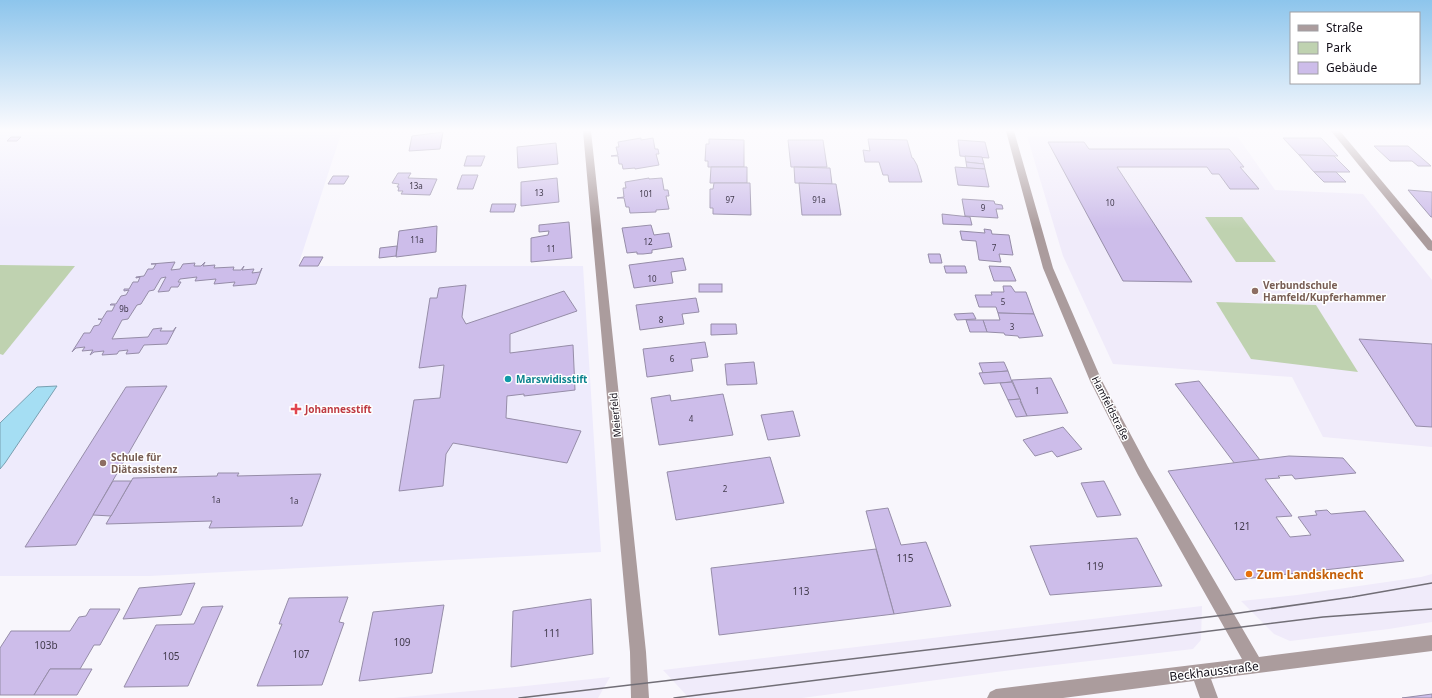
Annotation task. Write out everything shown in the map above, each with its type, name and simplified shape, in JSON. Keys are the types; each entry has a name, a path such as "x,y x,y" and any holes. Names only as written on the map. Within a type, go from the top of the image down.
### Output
{"street":[{"name":"Meierfeld","path":"590,164 637,644 640,698"},
{"name":"Hamfeldstraße","path":"1019,164 1046,261 1096,381 1143,471 1255,666"},
{"path":"1362,164 1432,248"},
{"name":"Beckhausstraße","path":"996,698 1432,643"},
{"path":"1199,673 1205,684 1209,698"}],"shaded area":[{"name":"Johannesstift","path":"0,164 331,164 298,266 583,266 601,552 150,576 0,576"},
{"name":"Verbundschule Hamfeld/Kupferhammer","path":"1035,164 1257,164 1275,190 1363,194 1432,280 1432,447 1323,437 1292,377 1113,364 1063,256"},
{"path":"1432,574 1432,622 1389,629 1290,641 1274,634 1241,601 1297,595 1421,577"},
{"path":"1202,606 1201,640 1193,649 1004,671 802,698 689,698 663,670"},
{"path":"610,677 598,698 393,698 516,687"}],"green space":[{"path":"1205,217 1242,217 1276,262 1236,262"},
{"path":"0,265 75,266 3,355 0,354"},
{"path":"1216,302 1316,305 1358,372 1251,359"}],"water":[{"path":"57,386 0,469 0,423 37,387"}],"building":[{"path":"465,164 482,164 481,166 464,166"},
{"path":"518,164 558,164 558,164 518,168"},
{"path":"619,164 659,164 659,165 635,169 623,169 622,164"},
{"path":"708,164 744,164 744,167 708,167"},
{"path":"791,164 826,164 827,167 791,167"},
{"path":"879,164 916,164 922,182 889,182 888,175 883,175"},
{"path":"966,164 980,164 984,164 985,169 967,168"},
{"path":"1060,164 1241,164 1244,167 1240,167 1259,189 1230,189 1219,174 1212,174 1207,167 1117,167 1192,282 1123,281"},
{"path":"1307,164 1342,164 1350,172 1314,172"},
{"path":"1415,164 1428,164 1431,166 1418,166"},
{"path":"711,167 747,167 747,183 710,183"},
{"path":"794,167 830,168 832,184 795,183"},
{"path":"955,167 985,169 989,187 958,185"},
{"path":"1314,172 1336,172 1346,182 1324,182"},
{"path":"398,173 411,173 408,178 437,179 430,195 401,194 403,191 398,191 399,187 397,187 399,184 392,183"},
{"path":"462,175 478,175 473,189 457,189"},
{"path":"333,176 349,176 344,184 328,184"},
{"path":"557,178 559,202 521,206 521,182"},
{"path":"649,178 662,178 664,190 668,190 669,196 666,196 669,209 656,210 656,212 630,213 629,207 626,207 624,198 617,198 624,197 623,188 626,188 625,182"},
{"path":"714,183 750,183 751,215 713,214 713,208 710,208 710,189 713,189"},
{"path":"799,183 836,184 841,215 802,215"},
{"path":"1408,190 1432,192 1432,217 1431,217"},
{"path":"962,199 994,201 995,204 1002,205 1003,209 996,209 998,218 965,216"},
{"path":"492,204 516,204 514,212 490,212"},
{"path":"942,214 970,217 972,225 943,224"},
{"path":"569,222 572,258 531,262 531,238 548,235 549,231 539,232 539,225"},
{"path":"651,225 654,235 669,233 672,247 652,250 652,253 627,253 622,228"},
{"path":"437,226 436,252 396,257 399,231"},
{"path":"984,229 991,230 992,234 1009,235 1013,255 999,254 1001,262 979,260 976,241 962,240 960,231 985,233"},
{"path":"397,246 396,256 379,258 380,248"},
{"path":"928,254 940,254 942,263 930,263"},
{"path":"304,257 323,257 318,266 299,266"},
{"path":"683,258 686,270 671,272 673,283 634,288 629,265"},
{"path":"175,262 171,270 180,269 183,264 195,263 194,266 201,266 205,262 203,266 215,265 214,268 234,267 233,270 241,270 244,266 242,270 254,269 252,273 260,272 262,268 256,284 233,286 235,282 214,284 216,279 195,281 197,277 180,279 178,282 181,282 178,287 171,287 169,291 158,292 166,277 161,278 154,290 149,291 141,304 137,305 128,319 122,320 112,339 148,337 153,329 162,328 160,331 173,331 176,327 167,344 144,345 139,353 126,354 128,350 119,351 117,354 102,355 104,351 94,352 90,355 93,350 82,351 85,347 76,348 72,352 84,333 90,333 94,326 99,325 102,320 98,319 102,319 107,311 112,311 115,305 110,305 116,304 121,296 126,295 129,290 124,291 124,289 129,289 133,282 138,282 140,277 136,277 144,276 148,269 153,269 156,264 151,264"},
{"path":"944,266 965,266 967,273 946,273"},
{"path":"989,266 1010,267 1016,281 994,281"},
{"path":"699,284 722,284 722,292 699,292"},
{"name":"Marswidisstift","path":"466,285 462,317 466,324 564,291 577,311 510,334 510,353 573,345 575,390 524,396 524,394 507,396 506,418 581,431 567,463 453,443 446,454 443,486 399,491 414,400 440,398 444,365 419,368 430,298 437,298 439,288"},
{"path":"1003,286 1011,286 1015,292 1026,292 1034,314 998,313 996,307 979,307 975,295 992,295 991,292 1004,292"},
{"path":"696,298 699,312 682,314 684,324 640,330 636,305"},
{"path":"973,313 976,319 957,320 954,314"},
{"path":"998,313 1034,314 1043,336 1019,338 1018,336 1005,335 1004,333 987,332 983,320 1000,320"},
{"path":"966,320 983,320 987,332 970,332"},
{"path":"711,324 736,324 737,334 711,335"},
{"path":"1359,339 1432,344 1432,427 1416,426"},
{"path":"705,342 708,357 691,359 693,371 647,377 643,349"},
{"path":"754,362 757,384 727,385 725,364"},
{"path":"1004,362 1008,371 983,373 979,363"},
{"path":"1008,371 1012,382 984,384 979,373"},
{"path":"1051,378 1068,413 1027,416 1012,380"},
{"path":"1199,381 1260,460 1235,464 1175,384"},
{"path":"1012,382 1020,399 1008,400 1000,383"},
{"path":"167,386 76,545 25,547 126,387"},
{"path":"723,394 733,435 659,445 651,398 670,395 671,401"},
{"path":"1020,399 1027,416 1016,417 1008,400"},
{"path":"793,411 800,436 768,440 761,415"},
{"path":"1063,427 1082,449 1057,457 1052,451 1035,456 1023,440"},
{"path":"1289,456 1343,458 1356,473 1295,479 1292,475 1278,476 1280,478 1265,479 1292,516 1276,517 1290,537 1311,535 1298,517 1317,515 1315,511 1327,510 1331,514 1365,511 1404,561 1235,580 1168,471"},
{"path":"770,457 784,503 676,520 667,472"},
{"path":"218,473 239,473 237,476 321,474 302,526 209,528 212,521 106,524 133,478 217,476"},
{"path":"113,481 131,481 111,516 93,515"},
{"path":"1104,481 1121,515 1097,517 1081,483"},
{"path":"888,508 901,545 926,542 951,606 894,614 866,511"},
{"path":"1137,538 1162,586 1050,595 1030,546"},
{"path":"876,549 894,614 719,635 711,568"},
{"path":"195,583 181,615 123,619 139,588"},
{"path":"348,597 339,622 344,623 322,685 257,686 282,624 279,624 289,598"},
{"path":"591,599 593,654 511,667 513,611"},
{"path":"444,605 432,673 359,681 373,612"},
{"path":"223,606 188,686 124,687 156,625 194,624 202,607"},
{"path":"90,609 120,609 100,645 94,645 80,669 50,669 34,695 0,695 0,648 11,631 70,631 79,617 86,616"},
{"path":"50,669 92,669 77,695 34,695"},
{"path":"1432,694 1432,698 1402,698"}],"tram line":[{"path":"519,698 1225,615 1352,597 1432,583"},
{"path":"674,698 1323,617 1432,609"}],"place":[{"name":"Verbundschule Hamfeld/Kupferhammer","path":"1255,291"},
{"name":"Marswidisstift","path":"508,379"},
{"name":"Johannesstift","path":"296,409"},
{"name":"Schule für Diätassistenz","path":"103,463"},
{"name":"Zum Landsknecht","path":"1249,574"}]}
